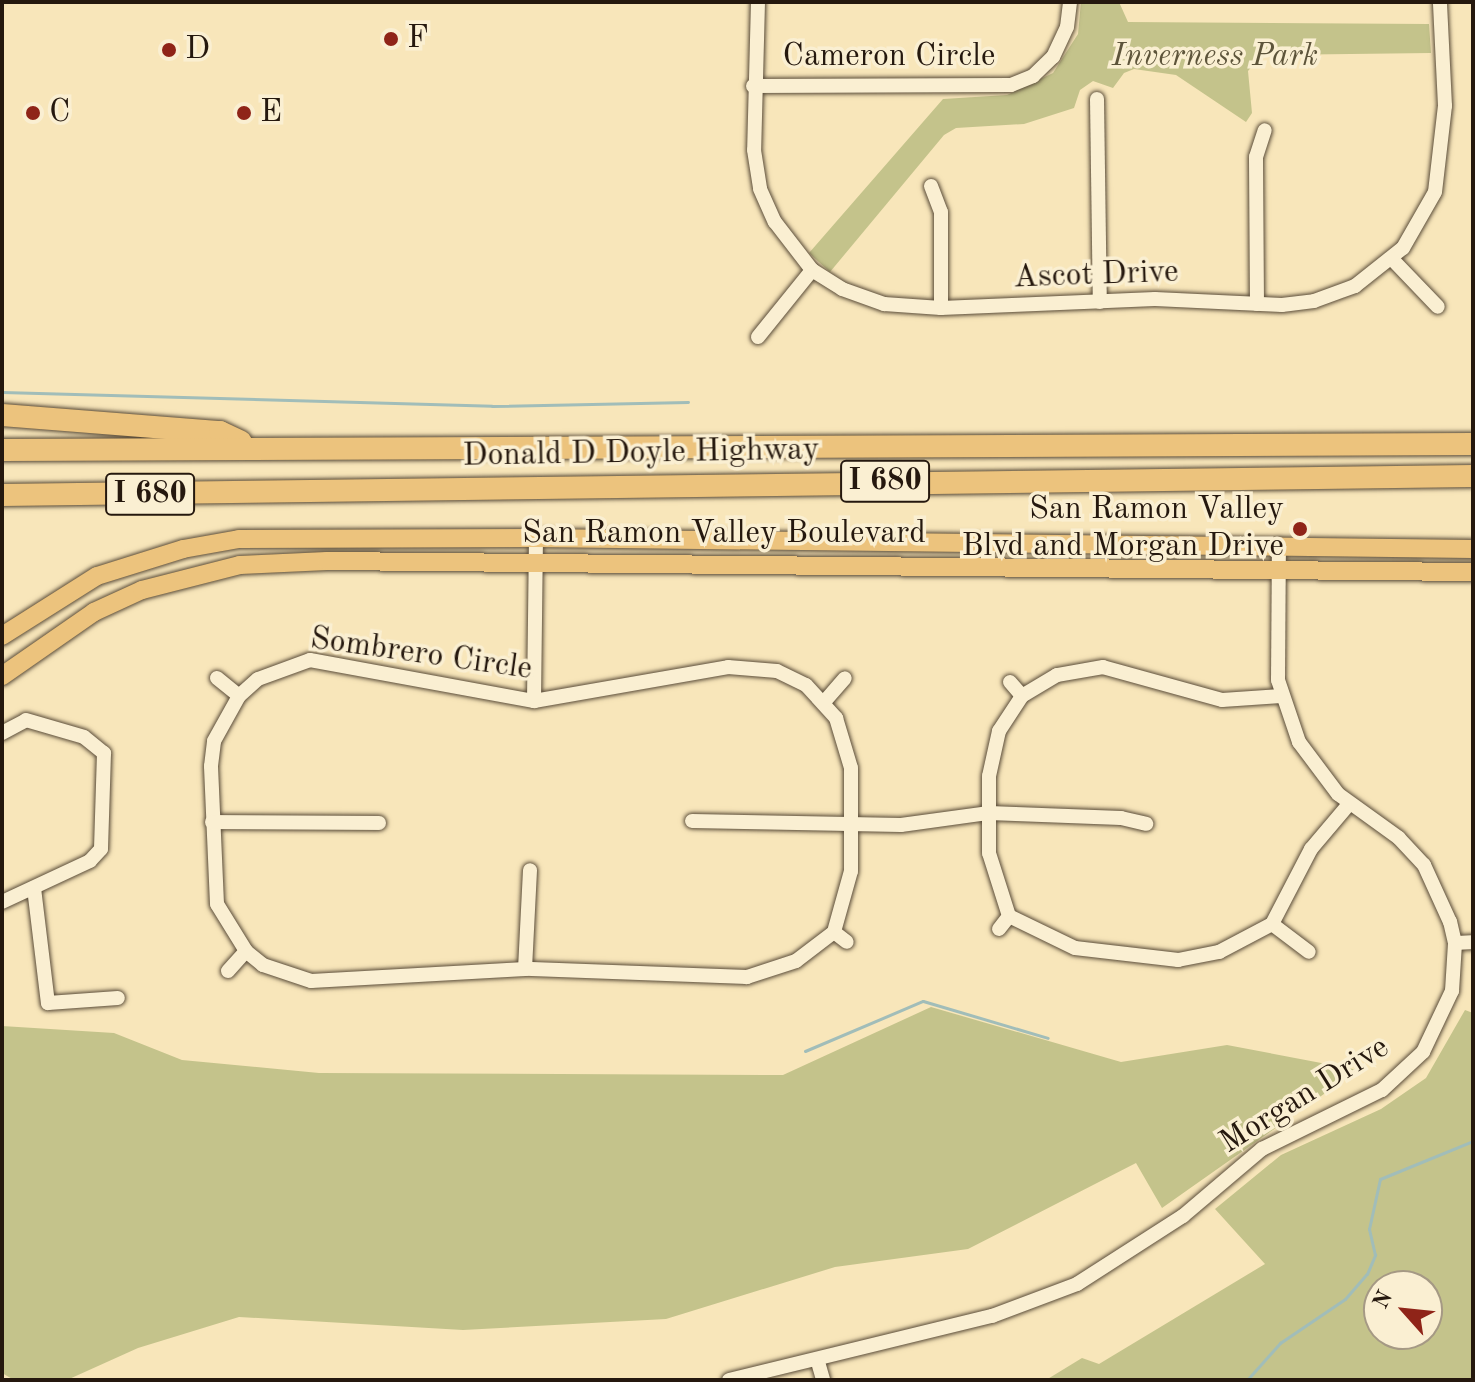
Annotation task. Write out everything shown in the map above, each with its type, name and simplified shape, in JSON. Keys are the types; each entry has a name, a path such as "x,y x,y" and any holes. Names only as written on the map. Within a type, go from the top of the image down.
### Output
{"highway":[{"path":"2,415 220,432 249,447"},
{"name":"Donald D Doyle Highway","path":"2,450 1473,444"},
{"name":"Donald D Doyle Highway","path":"2,495 1473,476"}],"main road":[{"name":"San Ramon Valley Boulevard","path":"2,636 97,576 183,549 255,539 1279,544 1473,549"},
{"name":"San Ramon Valley Boulevard","path":"2,676 94,612 142,590 240,565 327,561 1473,572"}],"street":[{"name":"Ascot Drive","path":"758,2 753,86 760,189 785,239 812,270 861,298 901,307 941,308 1100,302 1257,304 1329,297 1355,286 1392,259 1428,210 1442,163 1440,2"},
{"name":"Cameron Circle","path":"753,86 1011,85 1033,76 1053,57 1067,27 1070,2"},
{"path":"1097,99 1100,302"},
{"path":"1257,304 1256,157 1265,130"},
{"path":"931,186 941,212 941,308"},
{"path":"1392,259 1438,307"},
{"path":"758,337 812,270"},
{"path":"534,701 536,538"},
{"name":"Morgan Drive","path":"729,1380 818,1362 992,1316 1077,1284 1173,1224 1262,1149 1382,1090 1411,1066 1437,1030 1452,991 1455,943 1444,904 1424,865 1399,838 1349,804 1307,756 1281,696 1277,665 1279,544"},
{"name":"Sombrero Circle","path":"310,660 534,701 728,667 777,671 825,701 845,736 851,768 852,826 846,903 834,932 796,961 747,977 525,969 311,981 263,965 246,951 217,904 212,822 214,741 239,696 258,679 310,660"},
{"path":"1281,696 1222,700 1103,667 1057,675 1022,696 994,744 989,813 989,853 1009,916 1075,948 1178,960 1219,952 1272,924 1311,849 1349,804"},
{"path":"217,678 239,696"},
{"path":"825,701 845,678"},
{"path":"1010,682 1022,696"},
{"path":"2,733 26,720 84,737 104,753 101,849 90,861 34,888 4,898"},
{"path":"692,821 852,826 989,813 1121,818 1146,824"},
{"path":"212,822 379,823"},
{"path":"525,969 530,870"},
{"path":"34,888 48,1003 118,998"},
{"path":"999,929 1009,916"},
{"path":"1272,924 1309,952"},
{"path":"834,932 847,942"},
{"path":"1455,943 1473,942"},
{"path":"228,971 246,951"},
{"path":"818,1362 823,1380"}],"green space":[{"name":"Inverness Park","path":"1081,2 1119,2 1128,22 1429,24 1431,53 1262,55 1248,71 1252,113 1246,122 1176,75 1134,69 1124,73 1113,88 1093,81 1080,90 1074,108 1024,124 956,128 944,135 830,272 809,253 943,99 1007,95 1053,73 1078,34"},
{"path":"931,1007 1121,1062 1227,1045 1358,1070 1162,1208 1136,1163 968,1249 835,1267 666,1319 463,1330 239,1317 138,1348 67,1380 14,1380 2,1373 2,1026 114,1033 182,1060 319,1073 783,1075"},
{"path":"1465,1010 1473,1013 1473,1380 1046,1380 1082,1358 1099,1364 1265,1264 1215,1209 1281,1155 1381,1109 1426,1078"}],"waterway":[{"path":"2,392 492,406 688,402"},
{"path":"805,1051 923,1001 1048,1038"},
{"path":"1247,1380 1280,1343 1345,1299 1367,1274 1375,1255 1369,1229 1380,1179 1473,1141"}],"place":[{"name":"F","path":"391,39"},
{"name":"D","path":"169,50"},
{"name":"C","path":"33,113"},
{"name":"E","path":"244,113"},
{"name":"San Ramon Valley Blvd and Morgan Drive","path":"1300,529"}]}
